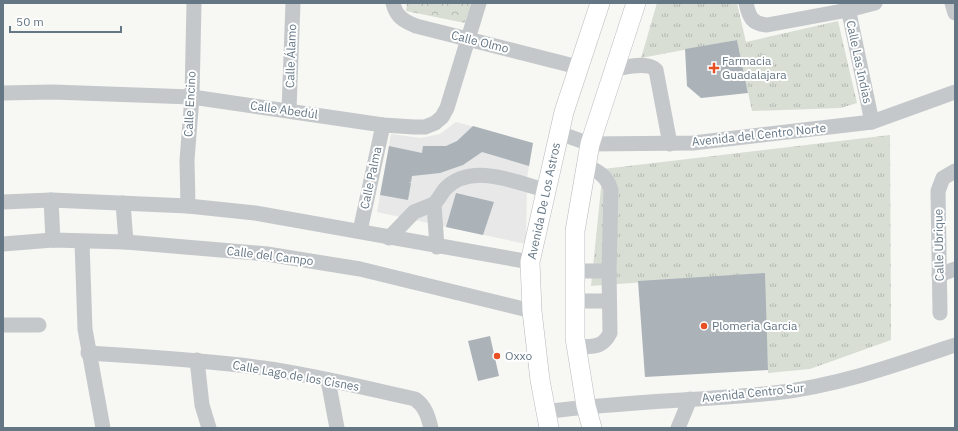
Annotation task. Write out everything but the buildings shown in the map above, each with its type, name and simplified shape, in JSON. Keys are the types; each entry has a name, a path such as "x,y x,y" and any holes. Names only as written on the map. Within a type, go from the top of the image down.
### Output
{"main road":[{"name":"Avenida De Los Astros","path":"547,420 532,311 530,262 559,133 578,67 600,3"},
{"path":"592,428 586,406 577,347 575,301 575,231 590,144 636,3"}],"street":[{"name":"Calle Encino","path":"188,206 187,160 192,96 194,3"},
{"name":"Calle Álamo","path":"289,110 293,3"},
{"name":"Calle Olmo","path":"394,3 395,11 403,20 416,26 578,67"},
{"name":"Calle Abedúl","path":"3,93 52,92 192,96 383,125 425,127 435,123 442,117 447,108 479,3"},
{"path":"746,3 751,20 758,24 767,25 847,7 875,3"},
{"path":"952,3 954,13"},
{"name":"Calle Las Indias","path":"847,7 872,122"},
{"path":"615,69 647,65 652,66 656,70 670,144"},
{"name":"Avenida del Centro Norte","path":"559,133 590,144 670,144 872,122 955,92"},
{"name":"Calle Palma","path":"360,231 383,125"},
{"path":"577,347 596,346 606,342 610,333 609,271 611,190 609,181 602,174 587,166"},
{"path":"388,238 414,212 434,204 445,189 461,178 479,175 497,177 545,190"},
{"name":"Calle Ubrique","path":"940,313 938,191 949,175"},
{"path":"3,202 51,200 123,203 188,206 254,213 360,231 437,247 530,262"},
{"path":"51,200 53,240"},
{"path":"123,203 126,242"},
{"path":"434,204 437,247"},
{"name":"Calle del Campo","path":"3,244 53,240 82,242 126,242 267,254 360,269 532,311"},
{"path":"82,242 85,329 88,353 103,428"},
{"path":"939,275 955,269"},
{"path":"575,271 609,271"},
{"path":"575,301 609,301"},
{"path":"3,325 39,325"},
{"name":"Avenida Centro Sur","path":"547,420 586,406 775,393 831,383 892,366 955,344"},
{"name":"Calle Lago de los Cisnes","path":"88,353 197,360 265,368 415,399 422,404 426,411 431,428"},
{"path":"197,360 202,405 209,428"},
{"path":"328,380 337,428"},
{"path":"678,428 690,399"}],"shaded area":[{"path":"456,122 533,143 527,178 526,244 377,212 391,134 421,138 440,134"}],"green space":[{"path":"407,3 471,3 465,23 406,11"},
{"path":"657,3 737,3 746,42 838,21 857,103 841,108 752,111 737,40 641,58"},
{"path":"890,135 891,340 810,369 768,373 764,273 591,286 603,169"}],"place":[{"name":"Farmacia Guadalajara","path":"714,68"},
{"name":"Plomeria Garcia","path":"704,326"},
{"name":"Oxxo","path":"497,356"}]}
